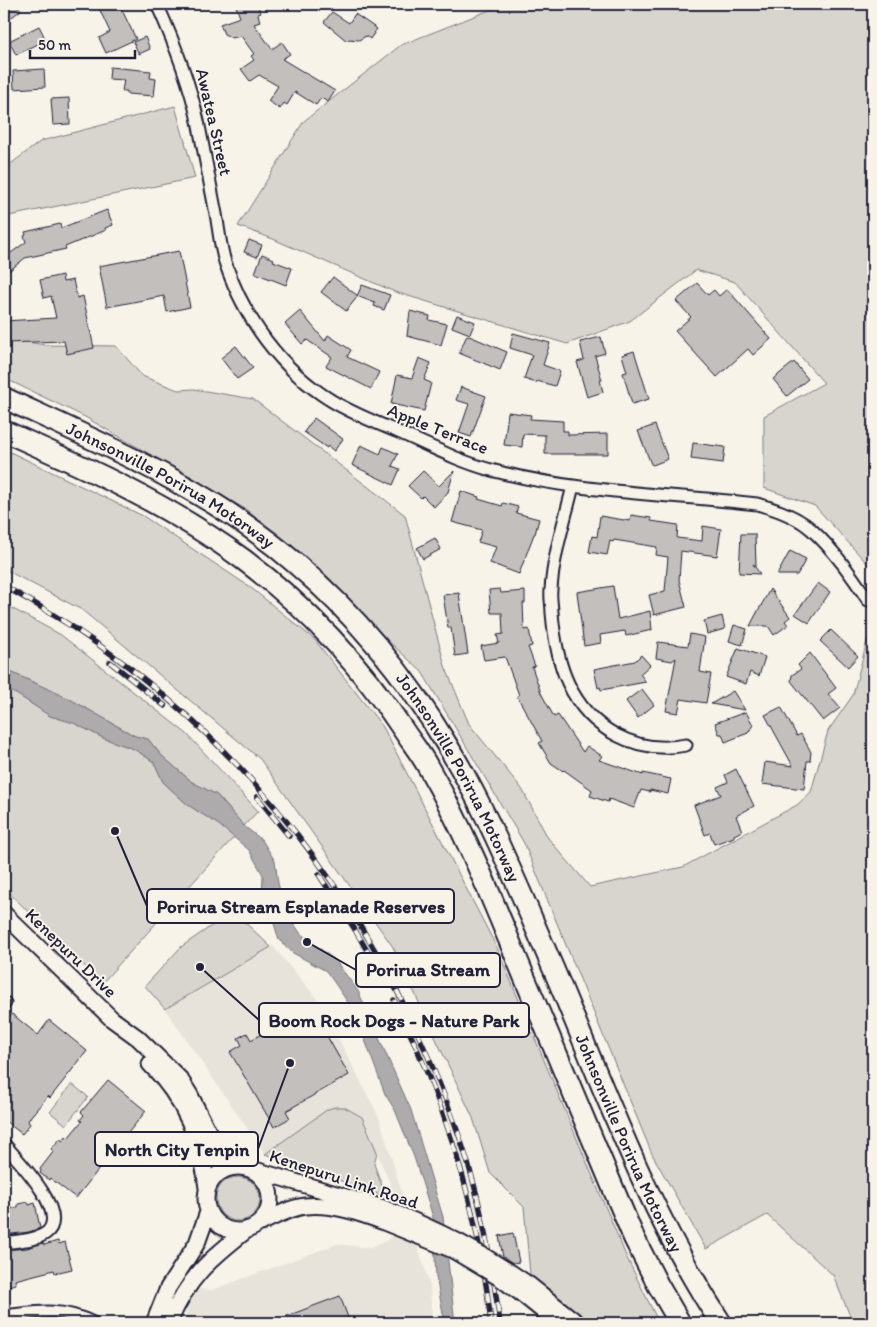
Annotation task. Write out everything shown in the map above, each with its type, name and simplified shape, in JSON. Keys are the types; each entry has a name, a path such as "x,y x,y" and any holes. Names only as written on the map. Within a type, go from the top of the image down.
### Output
{"highway":[{"name":"Johnsonville Porirua Motorway","path":"4,398 145,464 230,515 300,567 354,618 383,652 425,710 467,779 520,893 650,1197 688,1270 722,1323"},
{"name":"Johnsonville Porirua Motorway","path":"4,431 148,498 205,533 243,559 275,585 326,632 367,678 428,766 449,807 498,914 634,1238 680,1323"}],"main road":[{"name":"Kenepuru Drive","path":"4,914 112,1019 138,1038 180,1079 210,1135 244,1167"},
{"name":"Kenepuru Drive","path":"112,1019 126,1039 166,1080 180,1102 197,1140 208,1188"},
{"path":"158,1322 178,1302 203,1267 221,1249 254,1226 270,1204 270,1193 266,1182 258,1174 244,1167 229,1168 220,1172 212,1179 208,1188 206,1201 208,1212 216,1223 225,1229 240,1231 254,1226"},
{"name":"Kenepuru Link Road","path":"244,1167 381,1214 453,1250 500,1278 525,1290 577,1323"},
{"name":"Kenepuru Link Road","path":"254,1226 293,1209 315,1206 352,1212 381,1214"},
{"path":"158,1322 168,1288 197,1243 208,1212"},
{"name":"Kenepuru Link Road","path":"525,1290 558,1323"}],"street":[{"name":"Awatea Street","path":"157,4 174,42 191,92 222,252"},
{"name":"Apple Terrace","path":"222,252 245,307 284,363 331,400 355,413 461,461 521,477 573,486 757,504 775,509 795,518 812,529 853,578 868,600"},
{"path":"573,486 555,562 551,592 553,629 560,662 568,683 578,701 593,718 610,732 634,744 656,747 674,747 686,744"},
{"path":"4,1144 43,1192 50,1206 52,1218 49,1229 42,1235 4,1244"},
{"path":"4,1316 52,1312 77,1316 93,1323"}],"shaded area":[{"path":"505,4 873,4 873,570 815,506 764,488 764,416 824,383 735,282 696,270 630,321 567,344 395,292 273,239 238,226 304,121 401,45"},
{"path":"175,106 195,178 4,217 4,169 41,141"},
{"path":"4,338 45,345 116,346 142,376 178,390 194,389 253,399 405,515 445,666 469,724 522,789 548,838 590,887 683,867 797,805 811,792 828,731 853,695 873,625 873,1323 853,1323 833,1275 767,1215 706,1249 652,1154 524,843 422,672 247,510 85,417 4,378"},
{"path":"4,449 143,516 250,587 314,639 383,727 497,948 626,1256 659,1323 592,1323 530,1274 524,1207 490,1173 473,1118 393,947 260,759 82,610 4,569"},
{"path":"4,604 61,635 187,734 258,811 244,826 217,795 192,782 161,755 148,739 135,736 68,698 4,669"},
{"path":"4,669 68,698 135,736 148,739 161,755 192,782 217,795 244,826 262,840 275,861 285,911 301,934 335,960 358,991 411,1110 443,1217 455,1323 445,1323 436,1277 433,1217 414,1157 395,1110 385,1094 355,1013 326,971 293,953 279,940 271,914 262,898 263,875 249,850 219,825 188,805 163,782 154,762 134,749 103,738 74,723 50,716 4,688"},
{"path":"4,688 50,716 74,723 103,738 134,749 154,762 163,782 188,805 234,837 102,983 4,888"},
{"path":"233,911 271,947 165,1009 145,986 181,947"},
{"path":"273,946 319,1001 379,1117 430,1286 432,1323 182,1323 196,1289 212,1290 337,1244 371,1248 386,1241 396,1232 400,1219 396,1198 362,1117 344,1107 328,1109 265,1154 165,1009"},
{"path":"72,1084 88,1097 66,1125 50,1112"},
{"path":"344,1107 362,1117 377,1152 374,1164 386,1197 265,1154 328,1109"},
{"path":"242,1177 254,1183 259,1190 259,1208 254,1215 247,1220 234,1221 226,1218 219,1211 216,1195 219,1187 226,1180"}],"building":[{"path":"4,4 16,4 21,10 4,23"},
{"path":"97,4 119,4 136,39 106,53 99,38 110,32"},
{"path":"235,4 257,4 261,13 258,14 260,22 254,24 272,49 282,42 290,54 282,59 335,91 328,102 321,98 316,105 295,92 287,105 284,103 280,109 268,101 278,86 259,75 250,81 241,69 254,60 251,56 254,54 241,36 232,38 224,34 220,24 240,17"},
{"path":"332,12 349,23 355,14 377,29 370,39 366,36 359,40 349,39 347,41 324,22"},
{"path":"39,26 46,40 16,55 9,41"},
{"path":"145,37 150,49 139,54 133,42"},
{"path":"110,67 151,71 150,78 156,79 154,96 127,94 127,91 122,91 124,80 109,79"},
{"path":"44,69 45,87 14,89 13,71"},
{"path":"69,98 70,124 53,125 51,99"},
{"path":"107,210 113,225 105,228 106,230 65,247 66,249 25,258 4,275 4,258 26,242 25,232 60,224 61,228"},
{"path":"249,240 262,245 257,257 244,252"},
{"path":"179,251 190,307 167,312 164,296 107,307 99,266"},
{"path":"262,254 274,259 273,261 292,268 286,285 255,273"},
{"path":"62,275 63,282 73,280 77,298 83,296 94,348 67,354 64,341 4,343 4,321 56,318 51,296 44,298 40,280"},
{"path":"333,277 358,296 346,311 321,292"},
{"path":"697,283 708,295 714,290 719,296 727,289 771,339 753,355 748,349 717,377 675,331 691,317 676,301"},
{"path":"362,285 390,295 384,310 374,306 375,303 357,296"},
{"path":"300,311 325,341 328,335 351,350 347,357 379,372 371,389 326,366 332,357 307,340 302,344 285,324"},
{"path":"410,311 430,316 429,320 447,324 441,345 407,336"},
{"path":"457,315 475,322 470,334 452,327"},
{"path":"513,333 550,343 543,365 560,371 555,386 524,379 532,355 510,348"},
{"path":"467,335 507,352 500,370 459,353"},
{"path":"601,337 605,353 595,356 602,380 600,380 603,392 587,397 577,362 584,360 580,342"},
{"path":"236,346 253,368 237,379 221,358"},
{"path":"634,351 649,399 632,404 623,373 627,372 622,355"},
{"path":"419,358 431,363 424,380 431,383 424,411 391,404 397,375 412,378"},
{"path":"794,362 808,379 787,396 773,379"},
{"path":"461,387 486,396 471,437 459,433 469,404 456,400"},
{"path":"508,412 531,415 530,419 563,421 563,431 568,431 568,435 608,434 608,454 545,454 545,435 523,434 522,447 504,445"},
{"path":"314,418 343,439 334,451 304,432"},
{"path":"655,425 668,459 653,465 638,431"},
{"path":"693,443 725,447 723,463 691,459"},
{"path":"361,445 380,454 383,447 398,454 392,466 400,469 393,485 352,465"},
{"path":"423,471 439,486 454,471 448,492 434,507 423,496 421,498 408,486"},
{"path":"461,491 479,497 478,499 502,506 503,503 518,507 516,513 539,519 519,574 490,563 496,547 478,542 482,530 452,522"},
{"path":"631,515 651,518 651,521 678,525 677,538 702,541 703,526 721,529 717,556 681,551 679,580 686,607 654,615 649,595 665,591 668,557 656,555 657,547 614,540 613,542 610,541 607,555 589,552 592,536 597,537 600,516 630,521"},
{"path":"741,534 755,534 756,566 753,564 760,574 739,573"},
{"path":"435,538 441,549 423,559 417,548"},
{"path":"790,551 806,559 797,575 777,575"},
{"path":"818,583 830,592 809,623 795,614"},
{"path":"613,586 618,619 650,611 652,630 626,636 625,631 600,635 601,643 584,646 577,592"},
{"path":"500,589 501,593 525,591 525,603 523,603 524,630 529,629 532,646 528,647 535,666 532,667 541,693 554,717 558,715 583,752 587,746 602,756 599,760 643,775 643,773 671,779 668,794 641,790 634,808 609,799 608,802 590,796 592,790 551,763 539,743 542,741 517,696 519,695 505,657 484,660 481,646 499,643 497,635 503,634 502,613 491,613 489,590"},
{"path":"770,589 790,617 785,621 788,625 774,635 768,626 750,626"},
{"path":"459,593 468,654 455,656 443,595"},
{"path":"722,616 725,629 707,634 704,621"},
{"path":"734,625 747,629 742,645 729,641"},
{"path":"831,630 858,656 848,667 820,641"},
{"path":"690,634 705,637 700,672 711,674 706,703 681,699 678,713 666,711 676,658 672,661 656,658 658,642 688,646"},
{"path":"738,648 765,657 759,676 750,672 746,684 726,677"},
{"path":"810,653 836,688 828,694 840,708 823,721 791,681 792,675 801,669 798,665"},
{"path":"641,655 650,665 640,674 646,682 601,690 600,687 598,688 594,669 635,661"},
{"path":"642,689 654,705 638,718 626,701"},
{"path":"733,691 745,710 711,704"},
{"path":"781,707 797,736 801,734 811,752 810,761 807,761 804,789 762,784 765,762 793,766 765,715"},
{"path":"746,712 753,725 748,733 725,742 722,734 719,734 715,723"},
{"path":"736,769 754,806 736,816 742,831 734,835 734,837 714,844 710,833 705,835 694,805 721,795 717,787 728,782 725,775"},
{"path":"310,1006 349,1075 286,1111 290,1118 274,1127 230,1052 242,1045 238,1038 247,1033 251,1040"},
{"path":"12,1014 38,1035 49,1020 87,1051 50,1098 48,1096 31,1116 28,1121 30,1124 22,1134 4,1120 4,1024"},
{"path":"108,1080 146,1111 119,1144 116,1142 113,1146 111,1145 98,1162 96,1167 99,1169 76,1198 50,1178 49,1180 40,1173 40,1169 54,1151 51,1149 60,1139 63,1141 66,1136 68,1138 82,1121 80,1120 84,1115 81,1112"},
{"path":"28,1202 29,1205 35,1203 40,1228 29,1232 4,1235 4,1210 18,1207 18,1204"},
{"path":"513,1233 519,1262 513,1263 503,1257 499,1236"},
{"path":"58,1241 59,1244 65,1242 72,1269 55,1273 54,1270 15,1280 16,1284 4,1287 4,1250 27,1248"},
{"path":"340,1296 350,1323 271,1322"}],"railway":[{"path":"4,586 72,627 136,673 196,724 251,780 301,840 346,904 387,972 422,1043 453,1118 477,1196 490,1259 500,1323"},
{"path":"110,662 165,706"},
{"path":"257,797 289,836"},
{"path":"319,875 354,928 381,975"},
{"path":"394,1000 429,1077 457,1157 478,1239 491,1323"}],"place":[{"name":"Porirua Stream Esplanade Reserves","path":"115,831"},
{"name":"Porirua Stream","path":"307,942"},
{"name":"Boom Rock Dogs - Nature Park","path":"200,967"},
{"name":"North City Tenpin","path":"290,1063"}]}
